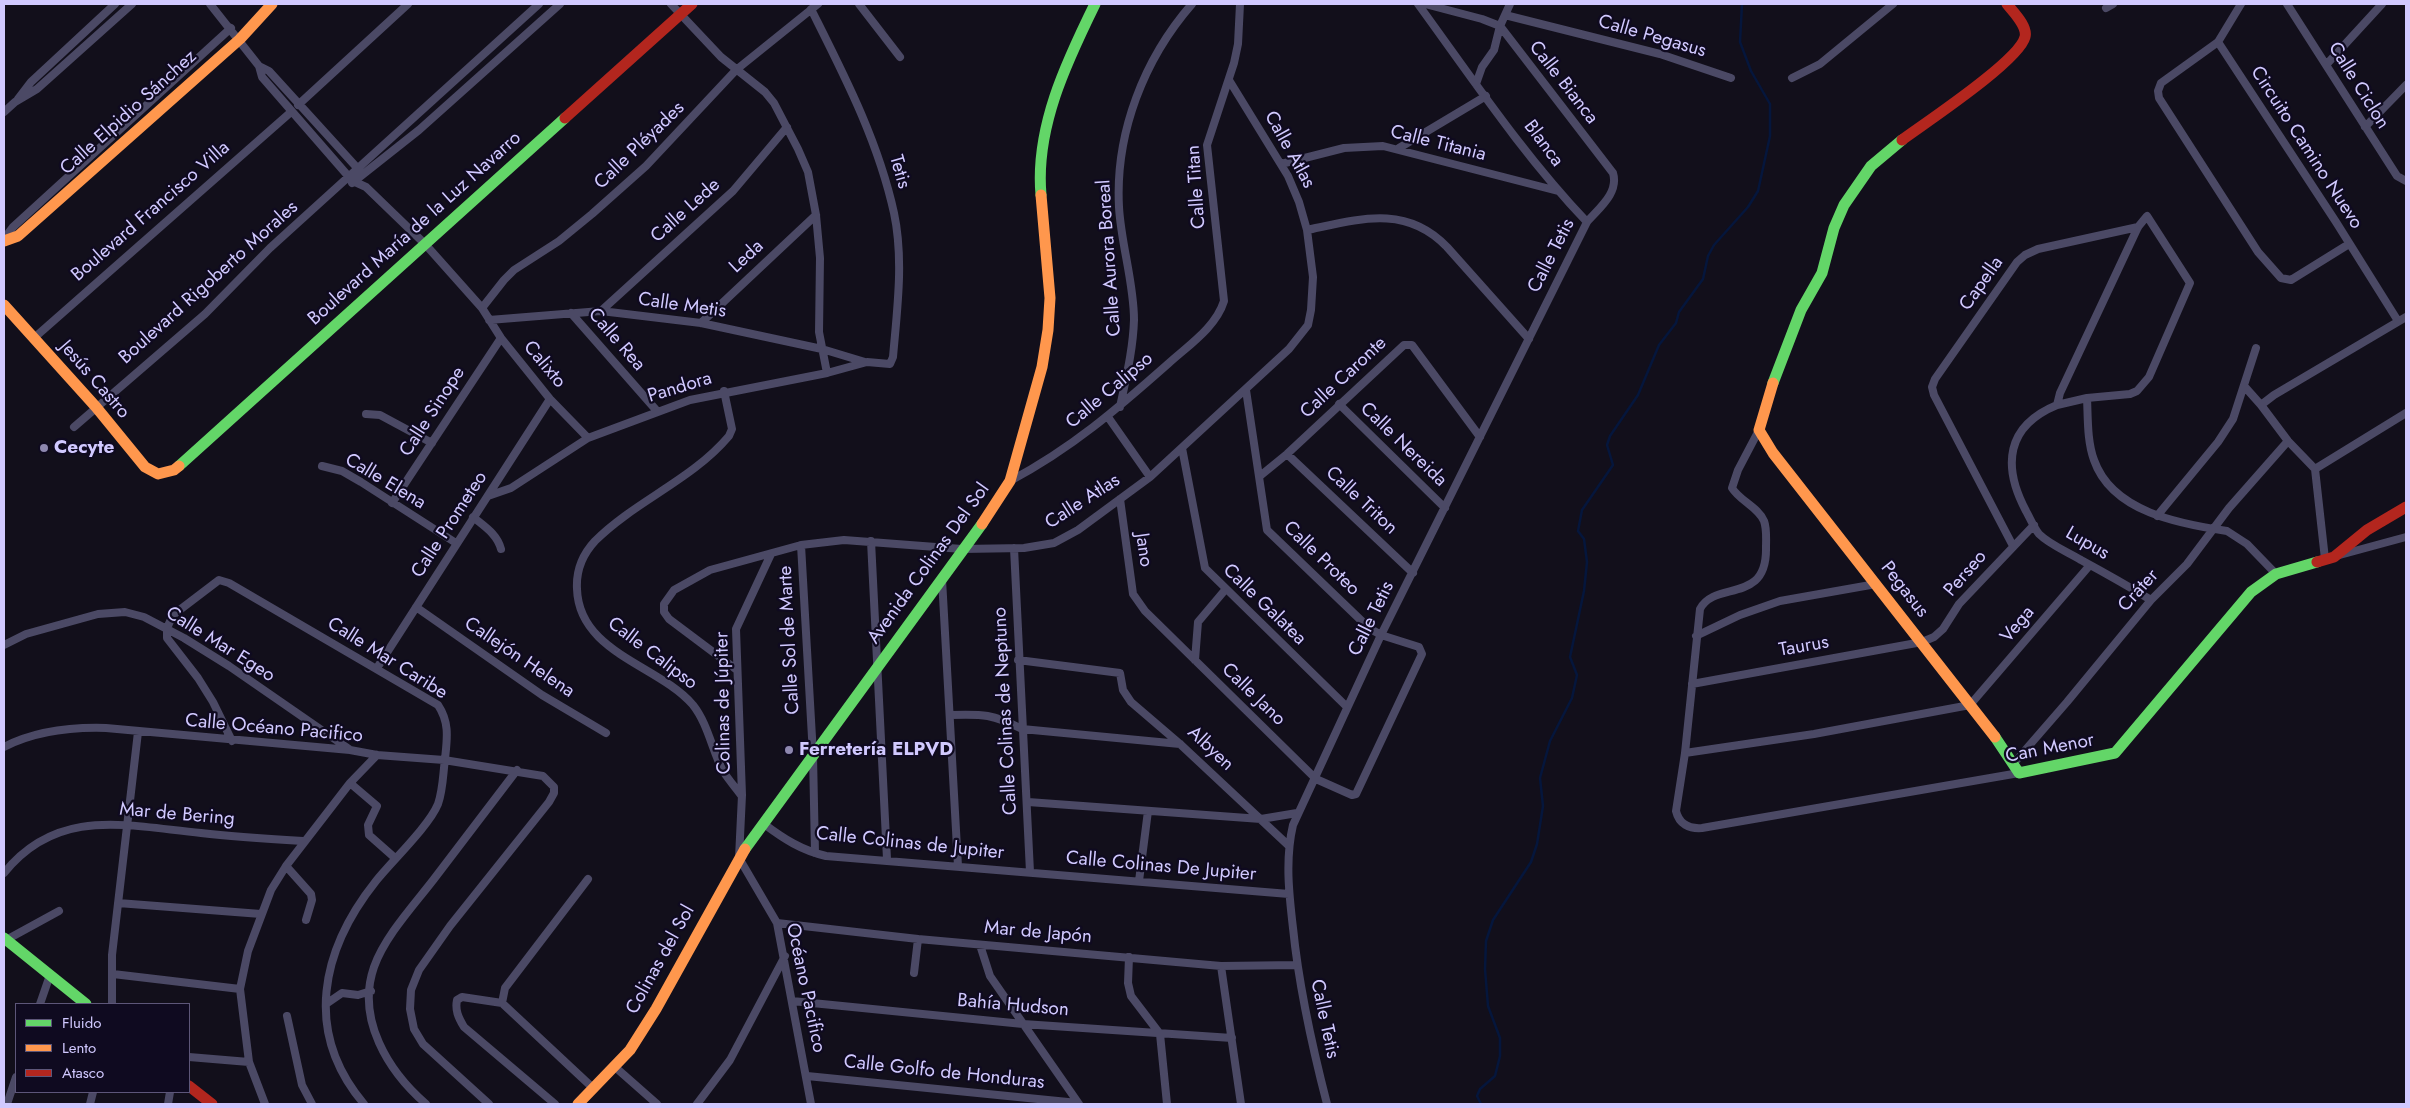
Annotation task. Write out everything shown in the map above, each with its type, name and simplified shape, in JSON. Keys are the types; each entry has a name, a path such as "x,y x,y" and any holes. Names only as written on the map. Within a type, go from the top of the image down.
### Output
{"street":[{"path":"4,112 31,82 115,4"},
{"path":"15,102 37,89 132,4"},
{"path":"210,4 240,39 259,66 262,77 291,112 352,180 366,187"},
{"name":"Calle Elpidio Sánchez","path":"4,240 18,236 240,39 272,4"},
{"path":"298,105 408,4"},
{"name":"Boulevard Rigoberto Morales","path":"74,427 205,314 270,248 343,184 352,180 361,172 539,4"},
{"name":"Boulevard Rigoberto Morales","path":"361,172 419,130 560,4"},
{"path":"671,4 721,57 765,92 774,103 808,172 816,215 820,258 819,332 827,373"},
{"name":"Boulevard María de la Luz Navarro","path":"158,474 174,470 692,4"},
{"name":"Calle Pléyades","path":"482,308 514,270 575,228 646,166 736,70 818,4"},
{"path":"859,4 900,57"},
{"name":"Avenida Colinas Del Sol","path":"764,824 876,666 942,578 962,548 991,512 1010,481 1042,367 1048,330 1050,298 1039,175 1040,160 1060,82 1095,4"},
{"name":"Calle Aurora Boreal","path":"1120,407 1132,349 1134,318 1119,208 1119,164 1137,93 1150,65 1171,29 1192,4"},
{"name":"Calle Titan","path":"1220,312 1224,301 1207,145 1229,80 1238,44 1240,4"},
{"name":"Blanca","path":"1418,4 1476,84 1558,191 1588,222"},
{"path":"1425,4 1482,19 1500,26"},
{"path":"1476,84 1482,67 1494,50 1500,26 1510,4"},
{"path":"1792,78 1820,64 1893,4"},
{"path":"1970,705 1814,734 1685,752 1700,609 1708,599 1733,592 1752,582 1760,576 1766,562 1766,527 1764,519 1732,488 1738,470 1759,430 1774,376 1800,314 1823,271 1836,222 1848,199 1868,170 1881,157 2022,46 2025,36 2023,27 2008,4"},
{"path":"2218,42 2241,4"},
{"path":"2326,65 2382,4"},
{"name":"Calle Ciclon","path":"2289,5 2365,128 2397,176 2406,181"},
{"name":"Tetis","path":"811,9 872,138 894,214 899,277 893,357"},
{"name":"Calle Pegasus","path":"1505,15 1682,60 1731,78"},
{"name":"Calle Bianca","path":"1500,26 1615,179"},
{"name":"Calle Elpidio Sánchez","path":"4,240 13,227 231,28"},
{"name":"Circuito Camino Nuevo","path":"2218,42 2350,244 2291,280 2281,278 2258,252 2159,98 2158,91 2161,83 2218,42"},
{"path":"259,66 269,71 361,172 366,187"},
{"name":"Calle Atlas","path":"737,670 669,619 664,612 664,604 674,590 710,570 831,540 962,548 1014,548 1054,543 1078,530 1150,477 1294,344 1308,325 1313,277 1308,230 1296,193 1281,164 1229,80"},
{"path":"2365,128 2406,85"},
{"path":"1399,148 1486,96"},
{"name":"Boulevard Francisco Villa","path":"34,338 291,112"},
{"name":"Calle Lede","path":"601,311 733,191 787,127"},
{"name":"Calle Titania","path":"1281,164 1344,148 1383,146 1399,148 1558,191"},
{"name":"Calle Tetis","path":"1328,1104 1312,1044 1297,965 1289,894 1288,845 1298,813 1316,778 1380,635 1413,573 1588,222 1608,199 1613,190 1615,179"},
{"name":"Calixto","path":"366,187 425,244 482,308 501,338 550,399 588,438"},
{"name":"Leda","path":"701,322 816,215"},
{"name":"Capella","path":"2013,546 1934,395 1932,387 1935,379 2017,262 2025,255 2038,249 2138,227 2147,216 2188,278 2190,283 2189,289 2149,377 2143,386 2130,394 2087,398"},
{"path":"1308,230 1370,218 1388,218 1408,222 1423,228 1437,236 1529,339"},
{"path":"2057,405 2060,393 2138,227"},
{"path":"2350,244 2398,322"},
{"name":"Jesús Castro","path":"4,305 96,407 145,467 158,474"},
{"name":"Calle Metis","path":"489,320 601,311 701,322 822,349 867,362"},
{"name":"Calle Calipso","path":"1010,481 1055,455 1108,417 1200,335 1220,312"},
{"name":"Calle Rea","path":"571,313 657,410"},
{"path":"2261,405 2274,395 2406,316"},
{"name":"Calle Sinope","path":"392,503 501,338"},
{"name":"Calle Caronte","path":"1260,476 1287,454 1404,345 1408,344 1412,346 1480,437"},
{"path":"2157,516 2233,420 2245,388 2256,348"},
{"name":"Pandora","path":"488,496 511,488 588,438 657,410 724,392 827,373 867,362 888,365 893,357"},
{"path":"2245,388 2261,405 2288,441 2315,469 2330,558"},
{"name":"Calle Proteo","path":"1246,390 1267,530 1369,628 1380,635 1419,647 1422,650 1422,654 1354,795"},
{"name":"Calle Calipso","path":"724,392 732,428 729,436 673,484 612,526 594,543 582,560 576,579 577,597 582,614 599,635 625,658 678,691 693,706 707,731 723,771 742,795"},
{"path":"2087,398 2088,427 2094,460 2110,486 2135,506 2157,516 2238,536 2276,574"},
{"name":"Lupus","path":"2087,398 2057,405 2034,418 2022,428 2016,438 2012,472 2022,502 2039,533 2151,600"},
{"name":"Calle Prometeo","path":"377,668 550,399"},
{"name":"Calle Nereida","path":"1339,404 1445,508"},
{"path":"2315,469 2406,413"},
{"path":"366,414 380,415 432,443"},
{"path":"1108,417 1150,477"},
{"name":"Pegasus","path":"1759,430 1773,453 1922,642 2016,768"},
{"name":"Cráter","path":"2016,768 2067,702 2151,600 2186,564 2229,508 2288,441"},
{"name":"Calle Galatea","path":"1182,448 1202,561 1209,574 1347,707"},
{"name":"Calle Triton","path":"1287,454 1413,573"},
{"name":"Calle Elena","path":"322,466 342,471 361,482 456,544"},
{"name":"Jano","path":"1120,499 1133,594 1139,604"},
{"path":"2330,558 2367,530 2406,507"},
{"path":"473,517 492,532 498,540 501,549"},
{"name":"Perseo","path":"1922,642 1934,637 1943,629 1959,604 2034,525"},
{"path":"2330,558 2406,537"},
{"path":"871,541 887,859"},
{"name":"Calle Sol de Marte","path":"801,546 813,755 815,853"},
{"name":"Calle Colinas de Neptuno","path":"1014,548 1018,660 1028,802 1030,872"},
{"name":"Colinas de Júpiter","path":"739,858 742,795 736,629 772,554"},
{"name":"Can Menor","path":"1685,752 1676,811 1677,818 1693,829 2016,768 2115,753 2250,592 2276,574 2330,558"},
{"name":"Vega","path":"1970,705 2090,565"},
{"path":"942,578 958,866"},
{"name":"Calle Mar Caribe","path":"167,628 173,615 219,580 229,583 438,705 444,715 448,739 442,784 434,811 350,916 338,940 326,987 328,1028 334,1052 344,1077 364,1104"},
{"path":"1696,636 1740,615 1780,601 1876,584"},
{"path":"1195,660 1198,622 1225,590"},
{"name":"Calle Jano","path":"1139,604 1316,778 1354,795"},
{"name":"Callejón Helena","path":"416,607 542,696 606,732"},
{"name":"Calle Mar Egeo","path":"4,645 26,634 113,612 126,612 144,617 167,628 229,666 350,750"},
{"path":"167,628 167,638 198,678 213,702 232,741"},
{"name":"Taurus","path":"1692,684 1922,642"},
{"name":"Albyen","path":"1018,660 1120,673 1126,696 1288,845"},
{"path":"951,715 986,714 1000,718 1022,729 1180,744"},
{"name":"Calle Océano Pacifico","path":"4,747 42,734 77,727 106,728 444,760 517,770 542,776 554,787 554,793 549,802 450,926 419,970 411,990 410,1009 414,1029 423,1044 488,1104"},
{"path":"112,1003 112,955 138,732"},
{"path":"265,1104 249,1062 240,989 248,951 271,890 286,866 303,841 350,783 377,755"},
{"path":"426,1104 406,1087 384,1053 369,1012 374,967 399,924 517,770"},
{"path":"350,783 377,806 368,825 369,835 395,858"},
{"path":"1028,802 1261,819 1298,813"},
{"path":"1139,882 1148,811"},
{"name":"Mar de Bering","path":"4,873 21,854 49,836 70,828 127,824 200,833 303,841"},
{"name":"Calle Colinas de Jupiter","path":"764,824 785,840 826,856 887,859 1030,872"},
{"name":"Colinas del Sol","path":"578,1104 630,1050 656,1009 739,858 764,824"},
{"name":"Océano Pacifico","path":"739,858 778,923 811,1104"},
{"path":"286,866 311,894 312,900 306,920"},
{"name":"Calle Colinas De Jupiter","path":"1030,872 1289,894"},
{"path":"502,1003 505,988 588,879"},
{"path":"118,903 262,914"},
{"path":"59,911 5,939 85,1003"},
{"name":"Mar de Japón","path":"778,923 918,939 1222,966 1297,965"},
{"path":"914,972 918,939"},
{"path":"980,945 990,976 1078,1104"},
{"path":"698,1104 730,1060 785,956"},
{"path":"1129,957 1128,983 1132,996 1160,1034 1167,1104"},
{"path":"1222,966 1241,1104"},
{"path":"113,974 240,989"},
{"path":"40,1003 50,975"},
{"path":"326,1004 342,993 358,995 371,991"},
{"path":"555,1104 464,1027 456,1007 458,1000 462,997 502,1003 593,1088"},
{"name":"Bahía Hudson","path":"792,1002 1023,1024 1232,1038"},
{"path":"287,1016 302,1084 312,1104"},
{"path":"190,1057 249,1062"},
{"path":"615,1067 657,1104"},
{"name":"Calle Golfo de Honduras","path":"807,1076 1016,1100 1078,1104"},
{"path":"8,1104 15,1080"},
{"path":"190,1087 212,1104"}],"waterway":[{"path":"1481,1104 1477,1096 1480,1089 1495,1076 1500,1056 1500,1038 1488,1006 1485,969 1486,941 1493,920 1531,862 1537,844 1543,806 1540,778 1550,741 1572,698 1577,675 1570,657 1584,591 1587,562 1584,539 1578,531 1582,510 1613,465 1607,445 1610,436 1638,395 1659,345 1676,323 1679,312 1703,279 1708,256 1714,245 1748,207 1758,191 1770,136 1770,104 1751,71 1740,42 1742,4"}],"traffic: fast":[{"path":"1041,195 1040,170 1048,121 1073,49 1095,4"},
{"path":"179,466 565,118"},
{"path":"1773,383 1801,310 1822,273 1834,228 1844,205 1871,166 1902,140"},
{"path":"745,849 982,524"},
{"path":"1995,737 2019,773 2115,753 2251,592 2276,574 2317,562"},
{"path":"4,938 85,1003"}],"traffic: slow":[{"path":"4,241 18,236 240,39 272,4"},
{"path":"982,524 1010,481 1042,367 1048,330 1050,298 1041,195"},
{"path":"4,305 96,407 145,467 158,474 174,470 179,466"},
{"path":"1773,383 1759,430 1773,453 1995,737"},
{"path":"578,1104 630,1050 656,1009 745,849"}],"traffic: jam":[{"path":"565,118 692,4"},
{"path":"1902,140 1990,76 2019,48 2025,37 2024,28 2007,4"},
{"path":"2317,562 2334,557 2367,530 2406,507"},
{"path":"190,1087 212,1104"}],"place":[{"name":"Cecyte","path":"44,448"},
{"name":"Ferretería ELPVD","path":"789,750"}]}
